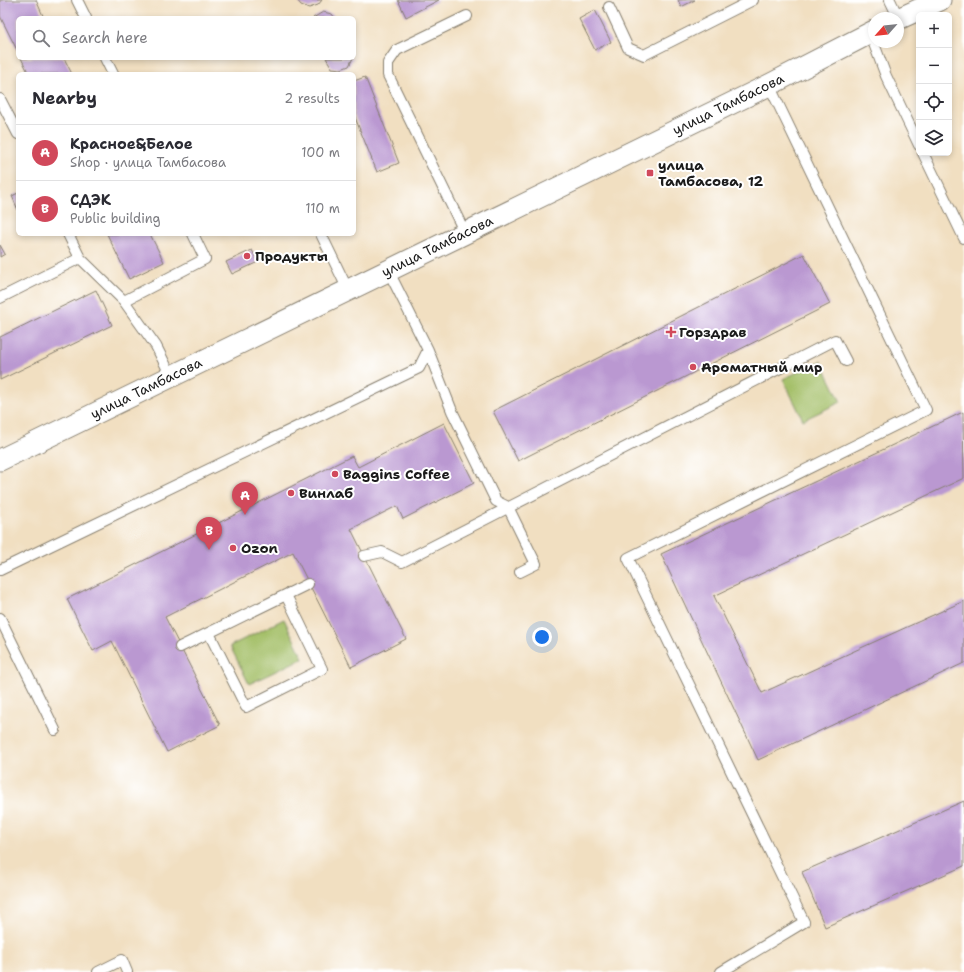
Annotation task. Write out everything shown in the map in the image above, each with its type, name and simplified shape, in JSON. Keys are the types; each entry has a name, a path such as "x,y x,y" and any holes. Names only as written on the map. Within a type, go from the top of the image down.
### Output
{"street":[{"path":"904,16 940,0"},
{"name":"улица Тамбасова","path":"0,460 769,84 868,34"}],"lane":[{"path":"77,0 85,16"},
{"path":"609,7 628,48 644,55 753,0"},
{"path":"890,0 895,12"},
{"path":"465,233 388,76 388,63 397,50 467,16"},
{"path":"877,48 886,76 916,139"},
{"path":"106,60 112,72"},
{"path":"721,972 804,922 628,558 926,410 769,84"},
{"path":"0,99 16,130"},
{"path":"924,156 964,238"},
{"path":"69,236 80,258 124,301 156,346 171,376"},
{"path":"124,301 205,259 194,236"},
{"path":"322,236 348,290"},
{"path":"0,298 80,258"},
{"path":"388,270 428,350 452,411 496,501 508,507 536,564 520,572"},
{"path":"364,556 382,552 402,562 835,340 846,361"},
{"path":"0,570 419,368 428,350"},
{"path":"180,647 308,584"},
{"path":"209,633 246,707 322,668 286,595"},
{"path":"0,618 55,730"},
{"path":"98,972 122,960 128,972"}],"green space":[{"path":"821,361 841,402 803,420 783,379"},
{"path":"284,619 303,658 249,684 230,646"}],"building":[{"path":"0,0 36,0 43,16 16,16 16,48 0,16"},
{"path":"297,0 322,0 318,5 309,8 301,5"},
{"path":"398,0 439,0 406,17"},
{"path":"678,0 695,0 681,7"},
{"path":"595,10 611,42 595,50 579,19"},
{"path":"323,12 332,14 334,16 316,16"},
{"path":"22,60 65,60 71,72 28,72"},
{"path":"327,60 352,60 349,66 341,69 332,68"},
{"path":"365,77 399,163 377,172 356,120 356,80"},
{"path":"16,194 16,205 12,196"},
{"path":"108,236 151,236 164,262 129,279"},
{"path":"0,245 5,254 0,257"},
{"name":"Продукты","path":"252,250 258,262 232,274 226,262"},
{"path":"804,254 830,304 518,461 493,411"},
{"path":"96,290 112,325 0,380 0,337"},
{"path":"963,412 964,478 714,596 762,693 964,601 964,663 758,760 661,554"},
{"path":"444,423 474,483 403,519 397,506 351,529 406,639 351,667 293,552 165,617 220,725 167,752 112,641 93,651 67,599 352,456 358,467"},
{"path":"964,801 964,866 825,927 802,872"}],"place":[{"name":"улица Тамбасова, 12","path":"650,173"},
{"name":"Продукты","path":"247,256"},
{"name":"Горздрав","path":"671,332"},
{"name":"Ароматный мир","path":"693,367"},
{"name":"Baggins Coffee","path":"335,474"},
{"name":"Винлаб","path":"291,493"},
{"name":"Красное&Белое","path":"245,515"},
{"name":"Ozon","path":"233,548"},
{"name":"СДЭК","path":"209,550"}]}
